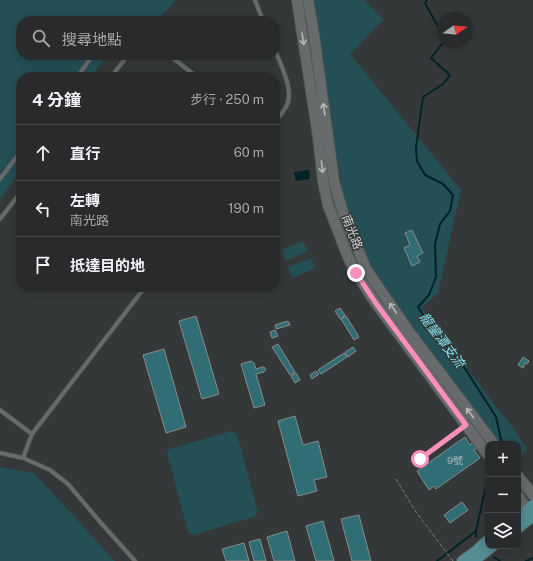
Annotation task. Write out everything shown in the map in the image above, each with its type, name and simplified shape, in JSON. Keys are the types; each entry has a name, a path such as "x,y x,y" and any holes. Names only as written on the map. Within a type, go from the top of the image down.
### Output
{"main road":[{"path":"521,516 531,511"},
{"path":"521,524 531,511"},
{"path":"462,561 485,546"},
{"path":"474,561 485,549"}],"street":[{"name":"南光路","path":"297,0 318,136 323,181 328,205 343,244 356,273 375,302 485,451"},
{"name":"南光路","path":"308,0 334,182 343,213 366,269 408,330 492,441"},
{"path":"519,477 533,495"},
{"path":"521,499 531,511"}],"lane":[{"path":"255,0 261,16"},
{"path":"81,72 89,60"},
{"path":"115,72 124,60"},
{"path":"175,60 191,72"},
{"path":"279,60 286,77 289,97 286,106 280,115"},
{"path":"0,179 16,158"},
{"path":"0,219 16,198"},
{"path":"23,458 32,434 142,292"},
{"path":"0,410 32,434"},
{"path":"420,459 466,425"},
{"path":"0,453 23,458 50,470 68,484 135,561"}],"path":[{"path":"396,479 416,512 454,561"}],"shaded area":[{"path":"0,0 176,0 162,16 16,16 16,60 104,60 95,72 16,72 16,178 0,199"},
{"path":"311,0 364,0 384,19 350,54 461,190 438,293 422,308 511,425 528,450 521,456 521,441 497,441 392,300 371,267 357,238 344,198 334,144 328,95"},
{"path":"309,170 310,179 296,181 294,172"},
{"path":"303,241 308,251 286,261 281,250"},
{"path":"311,258 315,268 293,278 288,267"},
{"path":"232,431 237,434 258,512 254,517 193,535 188,532 167,453 169,449"},
{"path":"0,467 34,473 115,561 0,561"}],"building":[{"path":"412,230 423,253 417,256 420,262 412,266 404,248 410,245 405,233"},
{"path":"340,308 345,315 340,319 335,311"},
{"path":"196,316 219,394 202,399 179,321"},
{"path":"346,316 359,337 354,340 341,319"},
{"path":"288,321 290,325 276,329 275,325"},
{"path":"275,330 278,336 272,338 270,332"},
{"path":"278,344 295,372 290,375 272,347"},
{"path":"353,347 356,351 348,357 345,352"},
{"path":"164,349 186,427 166,433 143,355"},
{"path":"344,353 347,357 321,374 318,370"},
{"path":"523,357 529,361 527,364 525,363 523,368 518,365"},
{"path":"251,361 254,363 256,369 264,367 266,369 264,372 256,374 265,405 254,408 241,364"},
{"path":"316,371 319,374 312,379 310,375"},
{"path":"296,373 300,380 295,383 291,376"},
{"path":"295,416 303,445 318,441 327,477 314,480 317,491 298,496 278,421"},
{"path":"465,437 470,445 473,442 477,448 474,450 480,458 436,489 434,486 429,490 417,471"},
{"path":"462,502 468,510 450,523 444,515"},
{"path":"359,515 371,561 352,561 341,519"},
{"path":"323,521 334,561 316,561 306,526"},
{"path":"287,531 295,561 274,561 267,537"},
{"path":"260,539 266,561 254,561 249,542"},
{"path":"244,543 249,561 226,561 222,549"}],"waterway":[{"name":"龍鑾潭支流","path":"427,0 425,3 437,24"},
{"name":"龍鑾潭支流","path":"439,48 431,58 450,75 443,84 423,97 416,148 417,161 425,175 443,184 453,195 450,211 440,224 435,244 436,277 429,295 418,307 429,324 466,370 496,417 501,441"},
{"name":"龍鑾潭支流","path":"476,537 485,490"},
{"path":"437,561 476,531"},
{"name":"龍鑾潭支流","path":"494,557 500,561"},
{"name":"龍鑾潭支流","path":"526,561 533,558"}],"route":[{"path":"356,273 375,302 466,425 420,459"}]}
